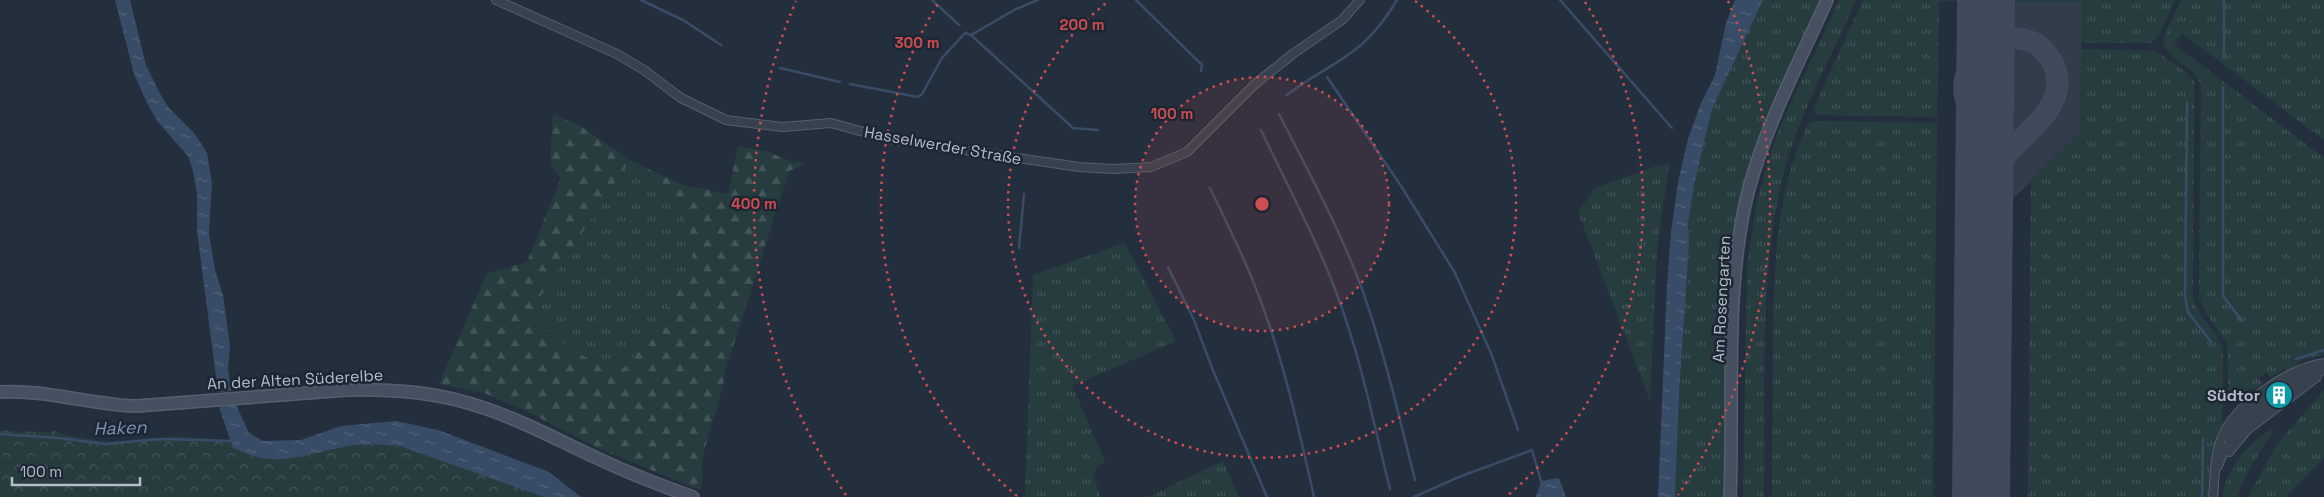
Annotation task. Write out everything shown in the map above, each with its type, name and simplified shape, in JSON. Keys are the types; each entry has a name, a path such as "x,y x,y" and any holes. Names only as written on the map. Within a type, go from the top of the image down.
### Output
{"main road":[{"name":"Am Rosengarten","path":"1730,497 1734,300 1741,230 1748,193 1766,133 1827,0"},
{"name":"An der Alten Süderelbe","path":"0,392 41,393 122,406 382,389 431,394 457,400 522,422 600,460 693,497"}],"street":[{"name":"Hasselwerder Straße","path":"496,0 617,54 644,70 681,98 726,120 783,128 831,123 889,139 1080,167 1113,169 1150,167 1187,152 1255,84 1294,53 1342,20 1360,0"},
{"path":"2213,497 2218,449 2228,425 2244,407 2290,374 2312,365 2324,367"},
{"path":"2215,480 2230,451 2247,430 2324,367"}],"shaded area":[{"path":"2013,2 2082,2 2080,133 2011,201"}],"green space":[{"path":"1763,0 1820,0 1769,110 1742,194 1724,497 1675,497 1679,393 1689,246 1688,224 1694,185 1712,109"},
{"path":"1839,0 1856,0 1799,127 1784,172 1776,211 1770,251 1765,333 1764,497 1743,497 1747,270 1755,215 1763,178 1774,142"},
{"path":"1863,0 2175,0 2159,35 2151,43 2081,43 2082,2 1939,1 1937,117 1816,115 1813,110"},
{"path":"2181,0 2324,0 2324,140 2182,33 2174,44 2324,158 2324,354 2303,360 2287,372 2285,368 2271,378 2266,372 2258,378 2263,384 2254,390 2251,388 2229,404 2227,344 2206,313 2199,297 2201,85 2193,72 2168,52 2164,40"},
{"path":"2081,49 2156,51 2187,73 2194,82 2193,297 2199,312 2218,339 2223,354 2222,426 2211,459 2208,497 2028,497 2031,181 2080,133"},
{"path":"553,114 582,127 630,160 540,297 535,317 564,344 586,357 610,366 624,368 654,330 677,294 693,258 689,225 667,195 659,174 683,185 728,194 738,146 769,152 793,163 797,161 805,164 789,171 725,372 721,394 705,448 700,490 600,449 526,411 484,393 439,384 487,273 527,262 561,178 550,165"},
{"path":"1815,121 1937,123 1933,497 1772,497 1773,320 1778,234 1788,178 1808,124"},
{"path":"630,160 659,174 667,195 689,225 693,258 677,294 654,330 624,368 596,362 574,351 535,317 540,297"},
{"path":"1669,164 1657,249 1650,401 1578,212 1595,188 1656,166"},
{"path":"1125,243 1176,341 1072,386 1105,461 1093,472 1100,497 1025,497 1033,275"},
{"path":"2324,390 2324,458 2286,497 2248,497 2275,447"},
{"path":"2271,428 2274,431 2251,466 2236,497 2222,497 2234,466 2254,442"},
{"path":"0,430 50,433 53,430 60,434 107,442 178,436 242,443 263,451 382,436 566,497 0,497"},
{"path":"1223,461 1239,497 1148,497"}],"water":[{"path":"115,0 130,0 146,65 159,92 169,108 195,134 207,153 212,183 209,233 215,270 223,295 230,346 228,369 231,391 218,392 197,231 197,193 193,171 188,156 158,122 147,103 134,74"},
{"path":"1735,0 1763,0 1712,109 1694,185 1688,224 1689,246 1679,393 1675,497 1658,497 1667,286 1671,232 1678,182 1688,139 1701,103 1715,75 1726,23"},
{"path":"236,405 249,433 263,441 301,440 341,426 396,421 438,430 549,472 581,497 544,497 400,446 376,444 346,446 286,459 261,458 233,448 219,407"},
{"path":"1559,478 1566,497 1536,497 1541,481"}],"waterway":[{"path":"641,0 683,20 721,45"},
{"path":"932,0 959,25"},
{"path":"850,84 918,97 922,94 942,58 965,33 971,35 1016,9 1038,0"},
{"path":"1136,0 1202,65 1201,71"},
{"path":"1287,95 1361,45 1380,24 1397,0"},
{"path":"1560,0 1672,128"},
{"path":"2224,0 2224,57"},
{"path":"971,35 1073,128 1098,130"},
{"path":"780,68 840,82"},
{"path":"1327,77 1401,186 1454,271 1491,353 1518,430"},
{"path":"2223,87 2223,296 2242,321"},
{"path":"2187,103 2185,296 2188,312 2211,342"},
{"path":"1279,114 1334,222 1362,289 1384,360 1415,480"},
{"path":"1261,130 1311,234 1338,297 1360,368 1390,489"},
{"path":"1210,188 1248,269 1263,307 1295,415 1314,497"},
{"path":"1019,248 1024,194"},
{"path":"1168,267 1194,320 1212,368 1267,497"},
{"path":"2296,359 2324,350"},
{"name":"Haken","path":"0,434 59,438 105,444 161,439 233,441"},
{"path":"2202,497 2203,439"},
{"path":"1414,497 1459,477 1532,450 1541,481"}],"taxiway":[{"path":"1986,188 1982,132 1965,96 1965,78 1968,69 1978,54 1992,43 2010,38 2033,42 2042,48 2051,60 2057,76 2057,90 2052,104 2043,117 2008,152 1994,170 1986,194"}],"runway":[{"path":"1981,497 1986,2"}],"place":[{"name":"Südtor","path":"2279,395"}]}
